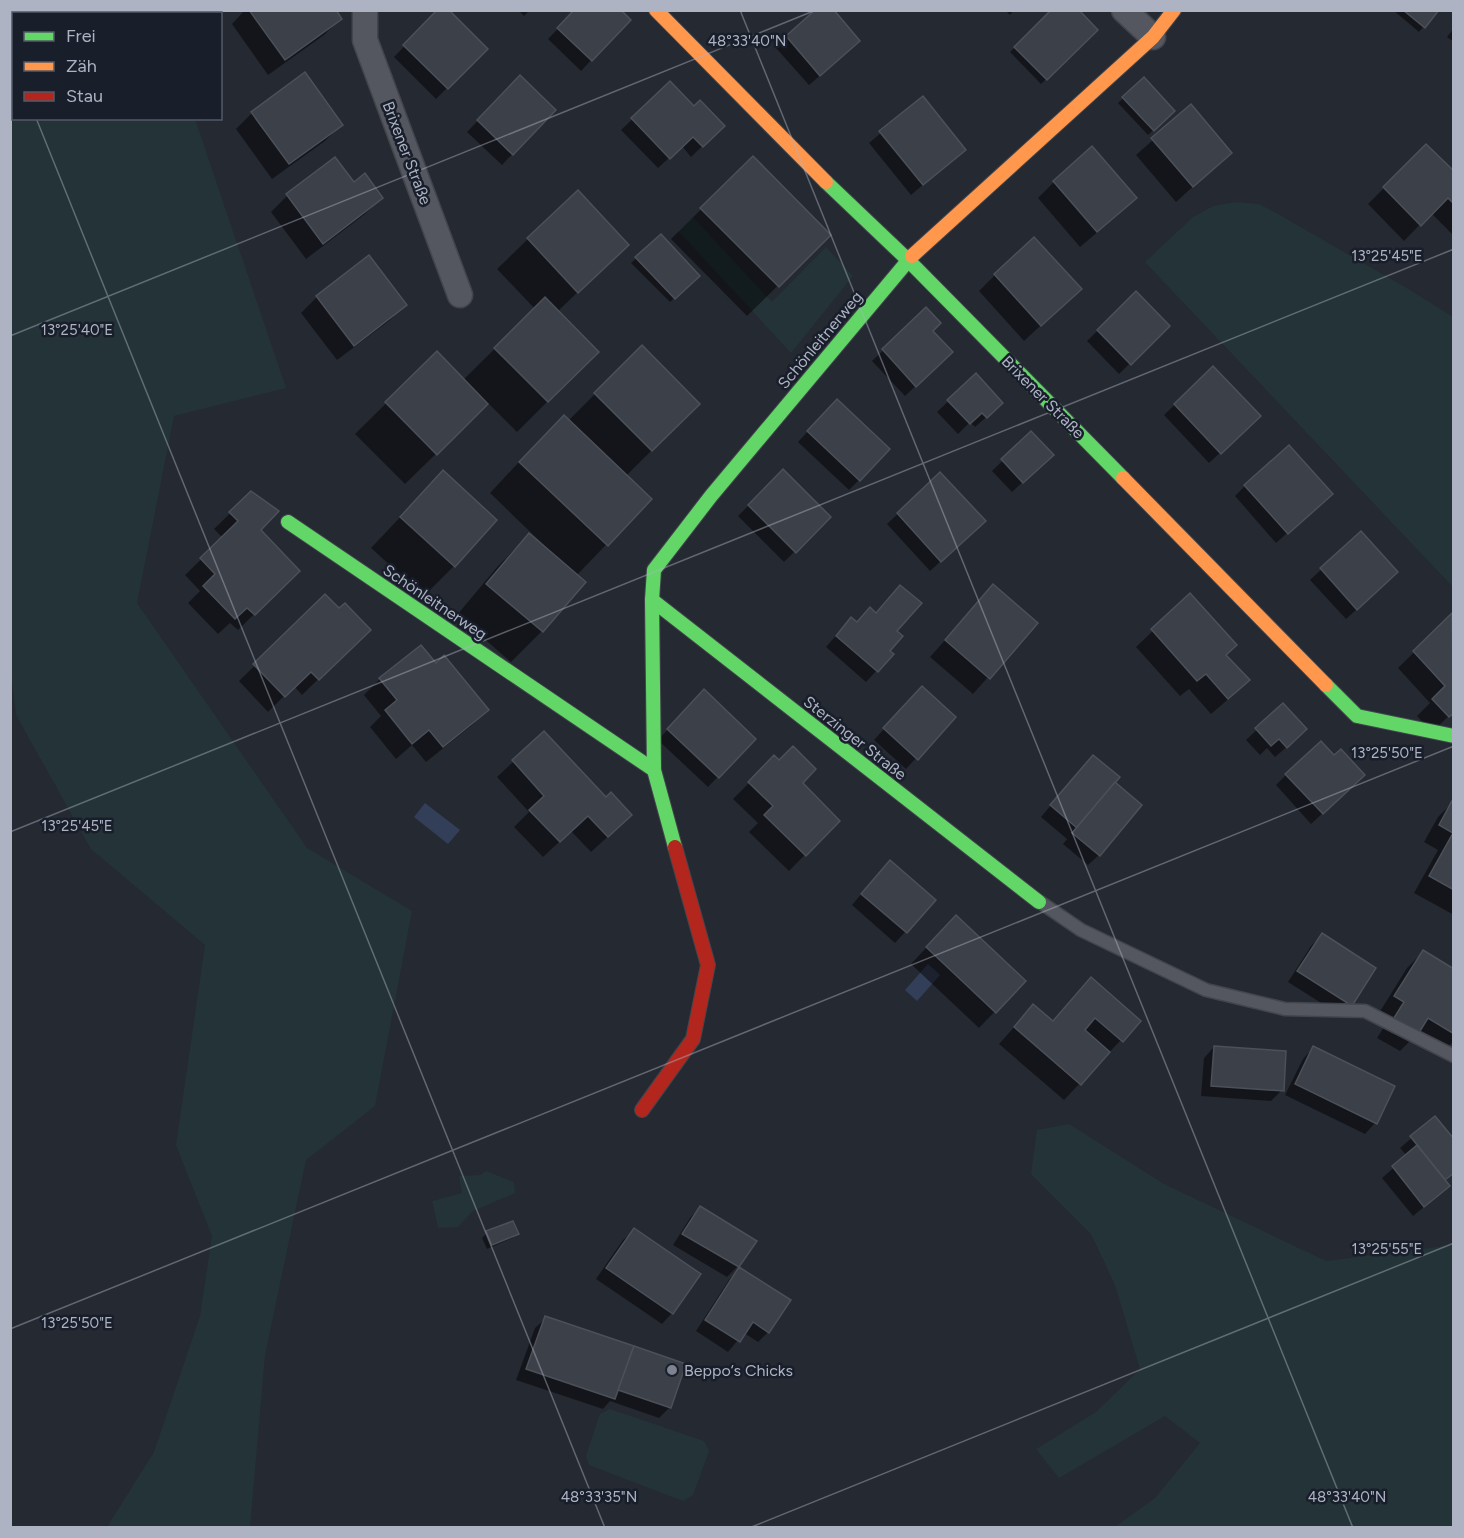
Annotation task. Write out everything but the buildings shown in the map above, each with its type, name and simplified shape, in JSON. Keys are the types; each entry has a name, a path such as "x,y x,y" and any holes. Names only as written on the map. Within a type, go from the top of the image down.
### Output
{"street":[{"name":"Brixener Straße","path":"366,10 365,40 460,295"},
{"name":"Brixener Straße","path":"656,10 818,175 908,260 1357,716 1454,736"},
{"path":"1124,10 1153,37"},
{"name":"Schönleitnerweg","path":"642,1110 693,1039 708,965 654,770 652,600 654,570 718,487 908,260 1153,37 1174,10"},
{"name":"Schönleitnerweg","path":"288,522 654,770"},
{"name":"Sterzinger Straße","path":"652,600 1039,902"}],"lane":[{"path":"1039,902 1081,930 1206,990 1285,1009 1365,1011 1454,1056"}],"shaded area":[{"path":"147,10 149,12 12,12 12,120 195,120 286,388 174,416 137,603 307,848 412,911 375,1106 306,1160 265,1355 250,1527 107,1527 154,1452 200,1316 212,1236 176,1145 205,945 91,849 16,715 11,673 11,11"},
{"path":"1236,202 1259,204 1278,214 1453,317 1453,587 1145,262 1193,217 1213,206"},
{"path":"693,217 772,302 826,247 853,276 791,353 678,231"},
{"path":"1069,1124 1164,1184 1326,1261 1453,1245 1453,1527 1115,1527 1155,1498 1200,1443 1165,1416 1059,1478 1036,1449 1096,1412 1140,1369 1115,1285 1091,1234 1031,1174 1037,1130"},
{"path":"486,1171 514,1182 515,1193 473,1211 458,1227 438,1228 432,1201 462,1193 459,1176 480,1175"},
{"path":"610,1409 704,1441 709,1451 693,1495 683,1501 589,1465 586,1456 600,1414"}],"water":[{"path":"425,803 460,830 448,844 414,817"},
{"path":"928,964 940,975 917,1001 905,990"}],"traffic: fast":[{"path":"826,182 908,260 1123,478"},
{"path":"675,847 654,770 652,600 654,570 711,496 912,256"},
{"path":"288,522 654,770"},
{"path":"652,600 1039,902"},
{"path":"1326,685 1357,716 1454,736"}],"traffic: slow":[{"path":"656,10 826,182"},
{"path":"912,256 1153,37 1174,10"},
{"path":"1123,478 1326,685"}],"traffic: jam":[{"path":"642,1110 693,1039 708,965 675,847"}],"place":[{"name":"Beppo‘s Chicks","path":"672,1370"}]}
